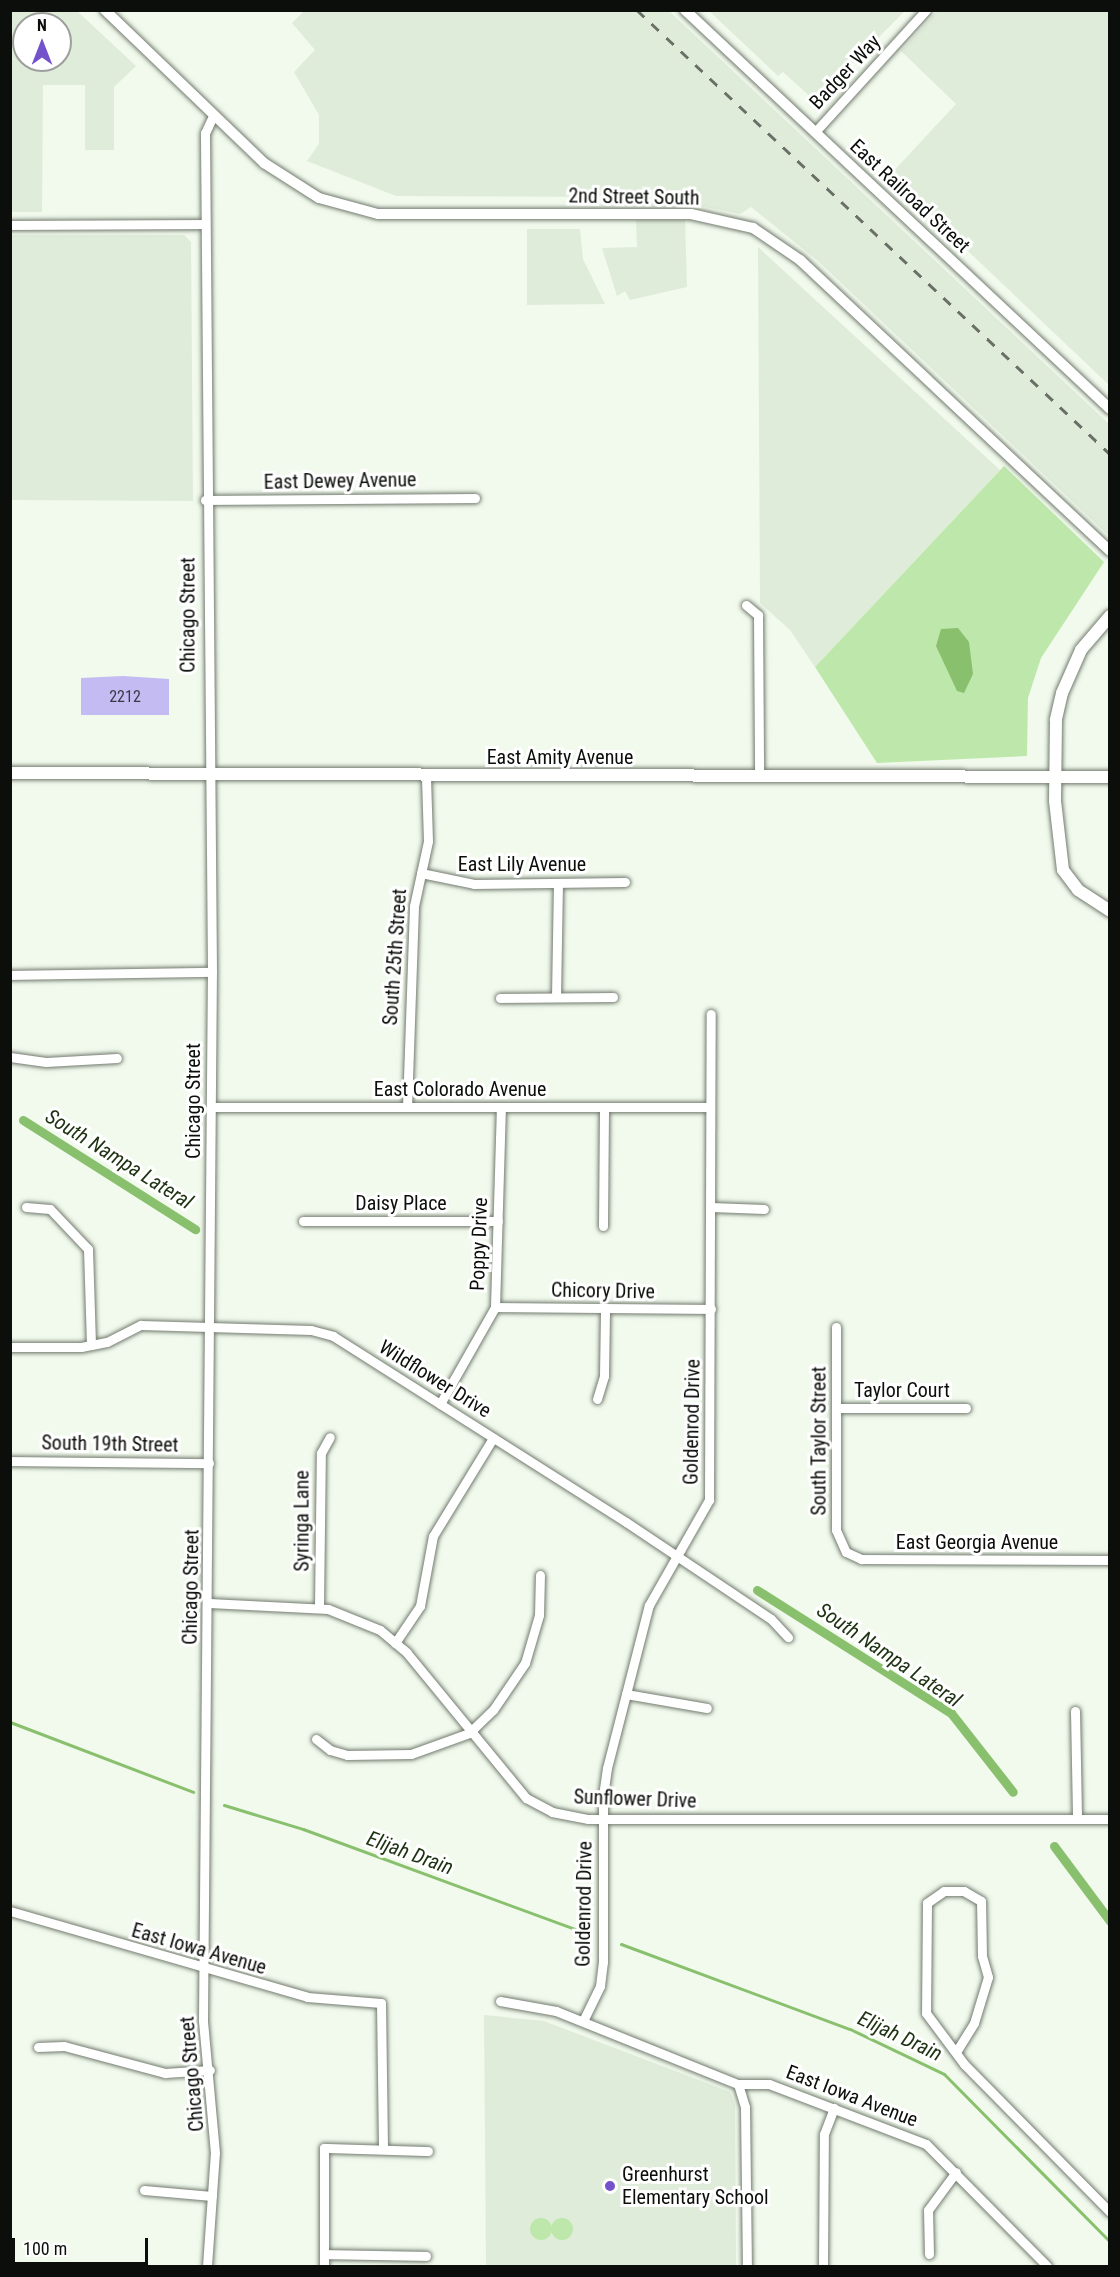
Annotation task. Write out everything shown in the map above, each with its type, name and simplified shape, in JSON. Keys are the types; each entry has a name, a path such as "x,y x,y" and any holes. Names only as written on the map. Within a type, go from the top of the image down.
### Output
{"main road":[{"path":"1110,616 1069,672 1056,720 1055,777 1055,830 1063,870 1078,890 1110,911"},
{"name":"East Amity Avenue","path":"10,773 207,776 1110,777"}],"street":[{"name":"2nd Street South","path":"105,10 213,117 292,185 346,207 412,216 691,214 753,228 800,260 1110,551"},
{"name":"East Railroad Street","path":"685,10 1110,409"},
{"name":"Badger Way","path":"815,132 926,10"},
{"name":"Chicago Street","path":"207,2266 215,2112 203,2020 207,1972 212,972 207,776 205,133 213,117"},
{"path":"10,225 205,224"},
{"name":"East Dewey Avenue","path":"205,500 475,498"},
{"path":"746,605 758,615 759,776"},
{"name":"South 25th Street","path":"407,1107 414,906 428,841 426,776"},
{"name":"East Lily Avenue","path":"422,873 474,884 624,882"},
{"path":"556,998 558,883"},
{"path":"10,975 212,972"},
{"path":"500,998 613,997"},
{"name":"Goldenrod Drive","path":"584,2021 600,1986 603,1962 603,1819 608,1768 649,1605 675,1555 709,1500 711,1014"},
{"path":"10,1057 46,1062 117,1058"},
{"name":"East Colorado Avenue","path":"211,1107 710,1107"},
{"name":"Poppy Drive","path":"440,1404 495,1307 501,1107"},
{"path":"603,1226 604,1107"},
{"path":"26,1207 50,1209 88,1249 91,1345"},
{"path":"711,1207 764,1209"},
{"name":"Daisy Place","path":"303,1221 498,1221"},
{"name":"Chicory Drive","path":"495,1307 605,1310 711,1309"},
{"path":"597,1399 604,1376 605,1310"},
{"name":"Wildflower Drive","path":"10,1347 91,1345 141,1325 210,1325 311,1330 333,1336 771,1618 788,1636"},
{"name":"South Taylor Street","path":"836,1327 836,1530 846,1552"},
{"name":"Taylor Court","path":"837,1408 966,1408"},
{"name":"Syringa Lane","path":"320,1607 321,1453 330,1437"},
{"path":"395,1643 420,1606 433,1536 493,1438"},
{"name":"South 19th Street","path":"10,1461 209,1463"},
{"name":"East Georgia Avenue","path":"846,1552 861,1559 1110,1560"},
{"path":"316,1739 330,1750 347,1755 411,1754 469,1733 493,1710 525,1663 539,1615 540,1575"},
{"name":"Sunflower Drive","path":"209,1603 320,1607 354,1618 395,1643 526,1798 552,1812 603,1819 1110,1819"},
{"path":"626,1694 707,1708"},
{"path":"1075,1711 1077,1819"},
{"path":"956,2052 974,2024 988,1977 982,1956 981,1901 964,1891 944,1891 927,1903 926,2013 956,2052 1110,2212"},
{"name":"East Iowa Avenue","path":"10,1911 207,1972 307,1997 381,2003 383,2148"},
{"name":"East Iowa Avenue","path":"500,2001 545,2008 584,2021 738,2084 770,2084 926,2144 1047,2266"},
{"path":"38,2047 85,2050 165,2073 210,2070"},
{"path":"738,2084 746,2107 747,2266"},
{"path":"823,2266 824,2134 834,2109"},
{"path":"324,2266 324,2148 428,2151"},
{"path":"929,2254 928,2210 956,2172"},
{"path":"144,2190 212,2196"},
{"path":"324,2254 426,2256"}],"shaded area":[{"path":"10,11 77,11 136,66 114,87 114,150 85,150 85,85 43,85 42,212 11,212"},
{"path":"304,11 669,11 1109,424 1109,536 818,261 751,207 740,214 695,205 637,205 628,197 396,196 307,161 319,144 319,115 294,72 315,50 292,23"},
{"path":"709,11 905,11 815,101 783,72 778,76"},
{"path":"937,11 1109,11 1109,385 889,176 956,104 901,51"},
{"path":"636,220 685,220 687,287 630,300 625,291 617,296 602,248 637,247"},
{"path":"527,229 580,229 583,259 605,304 527,305"},
{"path":"11,235 184,235 191,242 193,501 11,500"},
{"path":"758,247 1000,470 815,667 790,630 760,603"},
{"path":"1004,466 1104,562 1041,658 1028,698 1027,756 877,763 815,667"},
{"path":"958,628 969,642 973,674 964,693 957,691 936,646 941,629"},
{"name":"Greenhurst Elementary School","path":"484,2015 544,2021 730,2092 735,2105 736,2266 486,2266"},
{"path":"541,2218 549,2221 552,2229 549,2237 541,2240 533,2237 530,2229 533,2221"},
{"path":"562,2218 570,2221 573,2229 570,2237 562,2240 554,2237 551,2229 554,2221"}],"building":[{"path":"123,676 169,679 169,715 81,715 81,678"}],"waterway":[{"name":"South Nampa Lateral","path":"23,1120 195,1229"},
{"name":"South Nampa Lateral","path":"757,1590 951,1713 1013,1792"},
{"name":"Elijah Drain","path":"10,1722 193,1792"},
{"name":"Elijah Drain","path":"224,1805 303,1829 585,1933"},
{"name":"South Nampa Lateral","path":"1054,1846 1110,1921"},
{"name":"Elijah Drain","path":"621,1944 850,2029 944,2074 1110,2242"}],"railway":[{"path":"637,10 1110,454"}],"place":[{"name":"Greenhurst Elementary School","path":"610,2186"}]}
